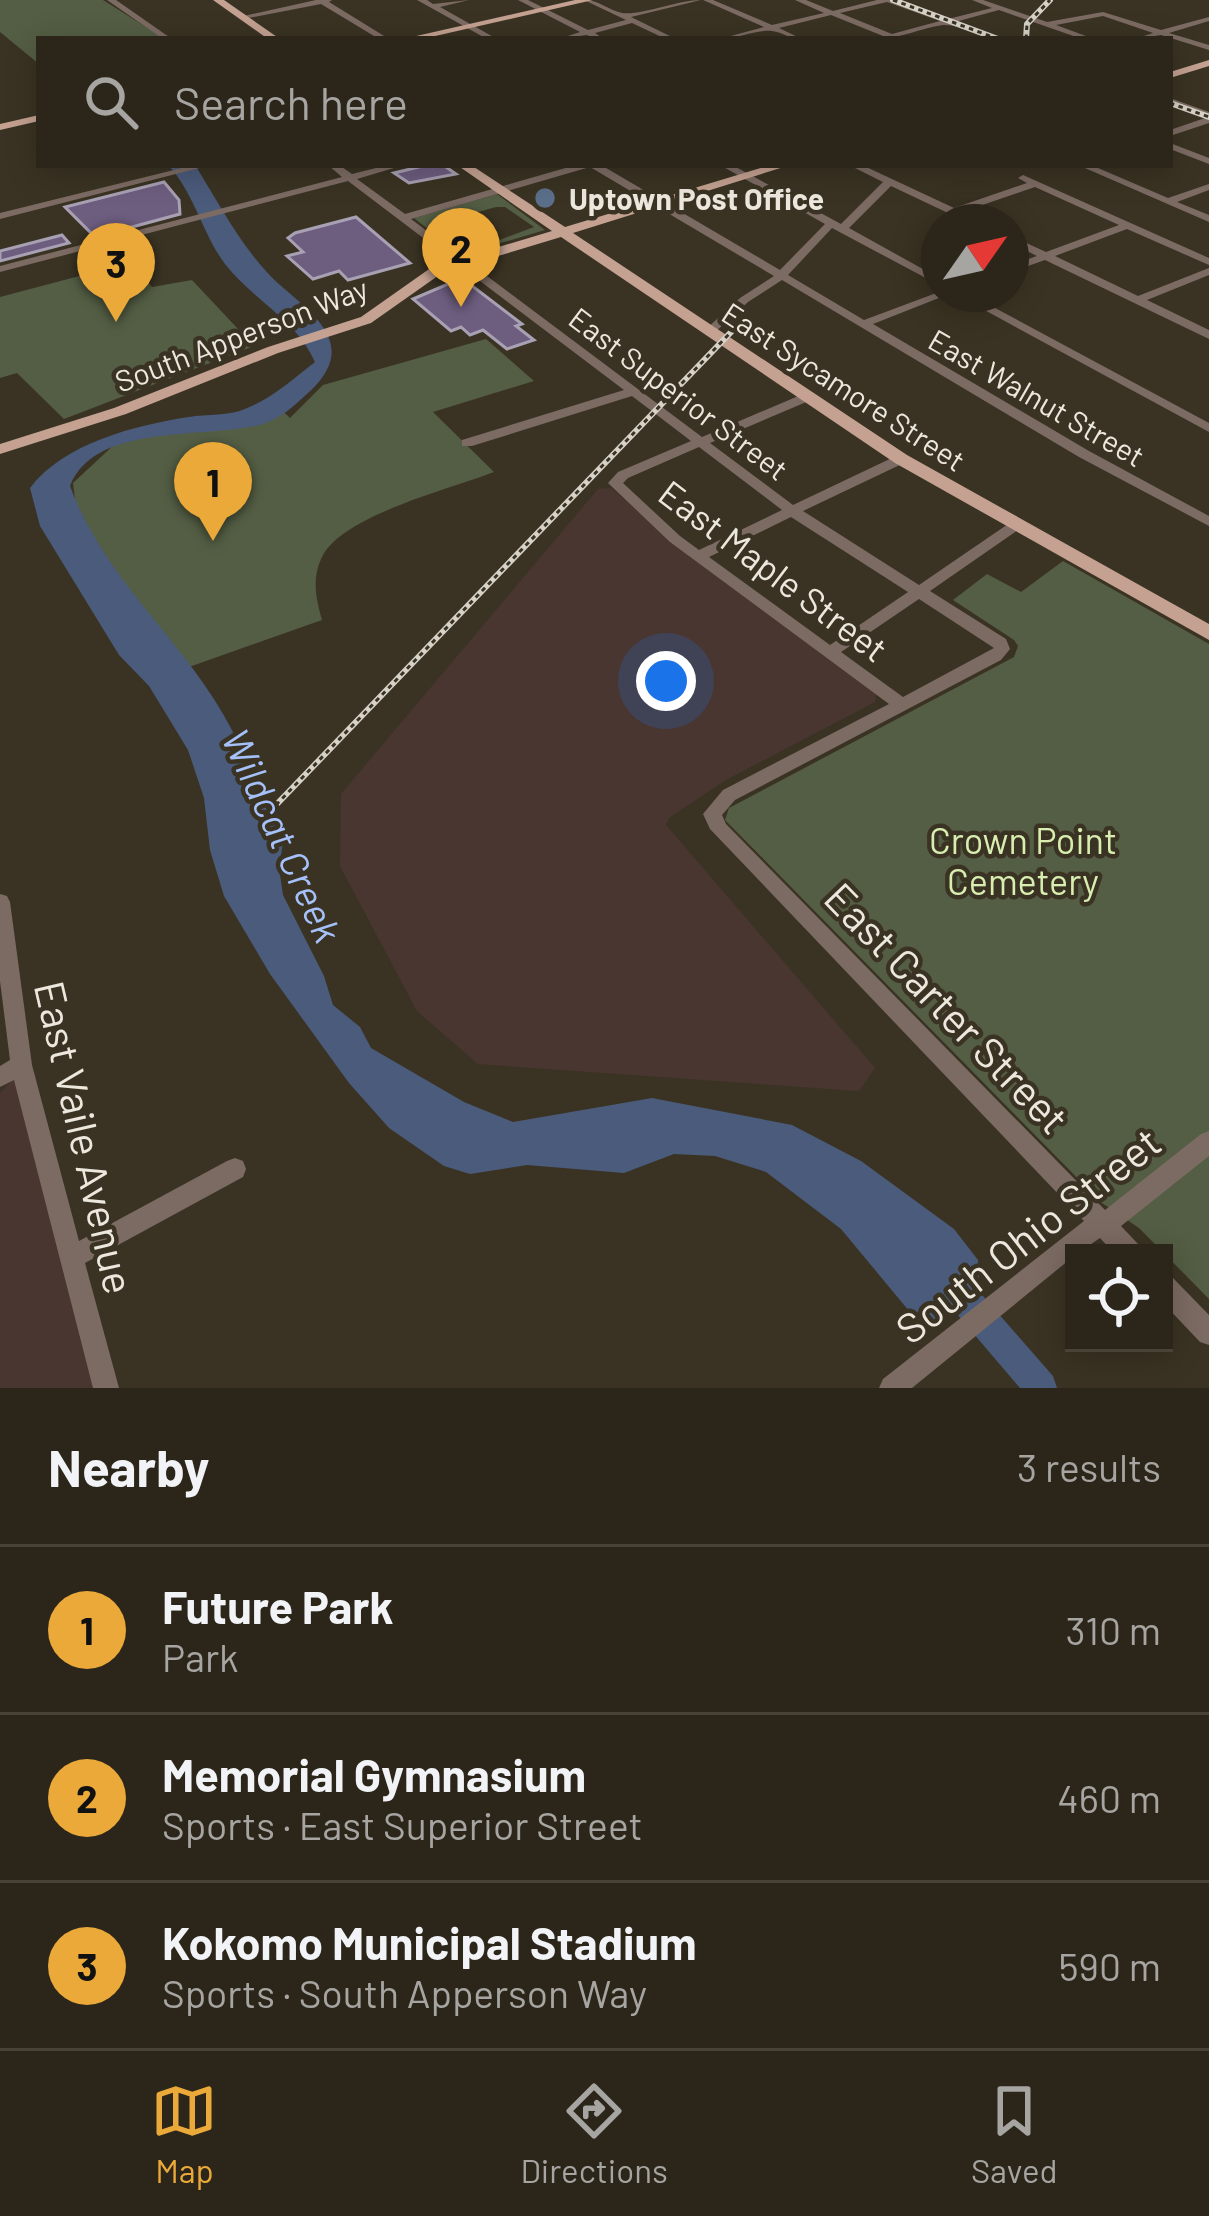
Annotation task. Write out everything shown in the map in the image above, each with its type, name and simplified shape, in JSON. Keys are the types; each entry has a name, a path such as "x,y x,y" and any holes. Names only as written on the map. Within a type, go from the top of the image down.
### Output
{"main road":[{"path":"218,0 270,36"},
{"path":"422,36 588,0"},
{"path":"1173,73 1209,64"},
{"path":"0,113 7,126"},
{"name":"East Sycamore Street","path":"467,168 901,459 1209,633"},
{"path":"743,175 759,168"},
{"path":"743,175 772,168"},
{"name":"South Apperson Way","path":"0,445 120,411 275,346 378,314 424,275 458,260 743,175"}],"street":[{"path":"111,0 164,36"},
{"path":"243,17 324,0 380,36"},
{"path":"421,0 487,36"},
{"path":"432,6 465,0"},
{"path":"522,0 594,36"},
{"path":"588,0 666,36"},
{"path":"576,36 698,0"},
{"path":"707,0 791,36"},
{"path":"799,0 886,36"},
{"path":"737,36 890,0 986,36"},
{"path":"976,0 1081,36"},
{"path":"898,36 1000,8"},
{"path":"1047,24 1094,13 1171,36"},
{"path":"1150,36 1209,19"},
{"path":"1173,37 1209,48"},
{"path":"1173,104 1209,118"},
{"path":"1173,132 1209,118"},
{"path":"1173,147 1209,161"},
{"path":"0,216 194,168"},
{"name":"East Superior Street","path":"337,168 792,511 1002,649 902,705"},
{"path":"0,269 387,168"},
{"path":"402,218 579,168"},
{"name":"East Walnut Street","path":"595,168 1209,522"},
{"path":"730,168 921,272"},
{"path":"860,168 936,204"},
{"path":"1090,168 1209,219"},
{"path":"1023,178 1209,266"},
{"path":"709,332 889,182"},
{"path":"976,204 1035,184"},
{"path":"1168,201 1209,187"},
{"path":"1029,262 1128,225"},
{"path":"1029,248 1209,335"},
{"path":"1138,300 1209,266"},
{"path":"863,324 921,302"},
{"path":"994,312 1209,428"},
{"path":"467,443 632,392"},
{"path":"699,443 807,397"},
{"name":"East Maple Street","path":"699,443 616,481 620,491 698,556 902,705"},
{"path":"698,556 901,459"},
{"path":"832,652 1016,525"},
{"name":"East Carter Street","path":"902,705 730,795 712,814 719,829 1122,1244"},
{"name":"East Vaile Avenue","path":"0,902 10,1071 71,1258 106,1388"},
{"name":"South Ohio Street","path":"892,1388 1083,1234 1105,1226 1209,1142"},
{"path":"71,1258 236,1169"},
{"path":"1173,1296 1209,1334"}],"shaded area":[{"path":"611,488 693,559 876,694 875,702 724,781 669,818 666,825 875,1068 859,1091 478,1064 417,1011 340,866 341,794 598,489"},
{"path":"22,1070 106,1388 0,1388 0,1093"}],"green space":[{"path":"0,0 103,0 160,36 36,36 36,62 0,32"},
{"path":"497,194 545,230 460,255 414,218","holes":["505,207 534,227 475,249 462,248 444,232 455,226 453,219"]},
{"path":"113,245 152,287 192,280 254,346 64,419 17,373 0,378 0,297 102,270 87,251"},
{"path":"486,339 534,381 433,412 494,472 375,516 335,541 317,572 322,620 189,667 78,525 73,483 116,443 279,407 290,418 323,385"},
{"name":"Crown Point Cemetery","path":"1063,561 1209,644 1209,1299 1173,1262 1173,1244 1155,1244 1102,1203 725,820 729,808 1014,657 1018,646 1014,640 953,600 987,574 1021,592"}],"water":[{"path":"170,168 197,168 255,259 320,323 328,335 330,362 308,393 270,421 128,442 103,451 84,465 70,486 104,553 192,668 232,730 254,790 284,836 279,868 283,895 324,976 333,1005 360,1027 371,1048 464,1102 513,1122 652,1098 792,1125 861,1161 954,1229 978,1260 979,1282 924,1329 841,1229 766,1172 715,1156 674,1154 624,1173 527,1165 470,1174 444,1166 389,1128 349,1083 270,974 224,896 210,850 204,798 188,750 149,686 119,655 40,526 30,488 44,472 81,448 147,425 245,409 315,362 286,322 225,264"}],"building":[{"path":"447,168 456,174 409,183 394,173"},
{"path":"164,182 179,200 180,214 95,237 65,207"},
{"path":"356,217 410,263 348,280 339,271 313,279 287,256 303,252 288,238 295,233"},
{"path":"62,235 69,243 0,261 0,251"},
{"path":"455,281 467,282 522,324 516,326 534,340 507,349 483,330 470,335 461,327 451,331 413,299"}],"waterway":[{"name":"Wildcat Creek","path":"944,1275 1041,1388"}],"railway":[{"path":"893,0 990,36"},
{"path":"1026,36 1027,24 1050,0"},
{"path":"1173,104 1209,117"},
{"path":"276,805 733,330"}],"place":[{"name":"Uptown Post Office","path":"545,198"},
{"name":"Memorial Gymnasium","path":"461,307"},
{"name":"Kokomo Municipal Stadium","path":"116,322"},
{"name":"Future Park","path":"213,541"}]}
